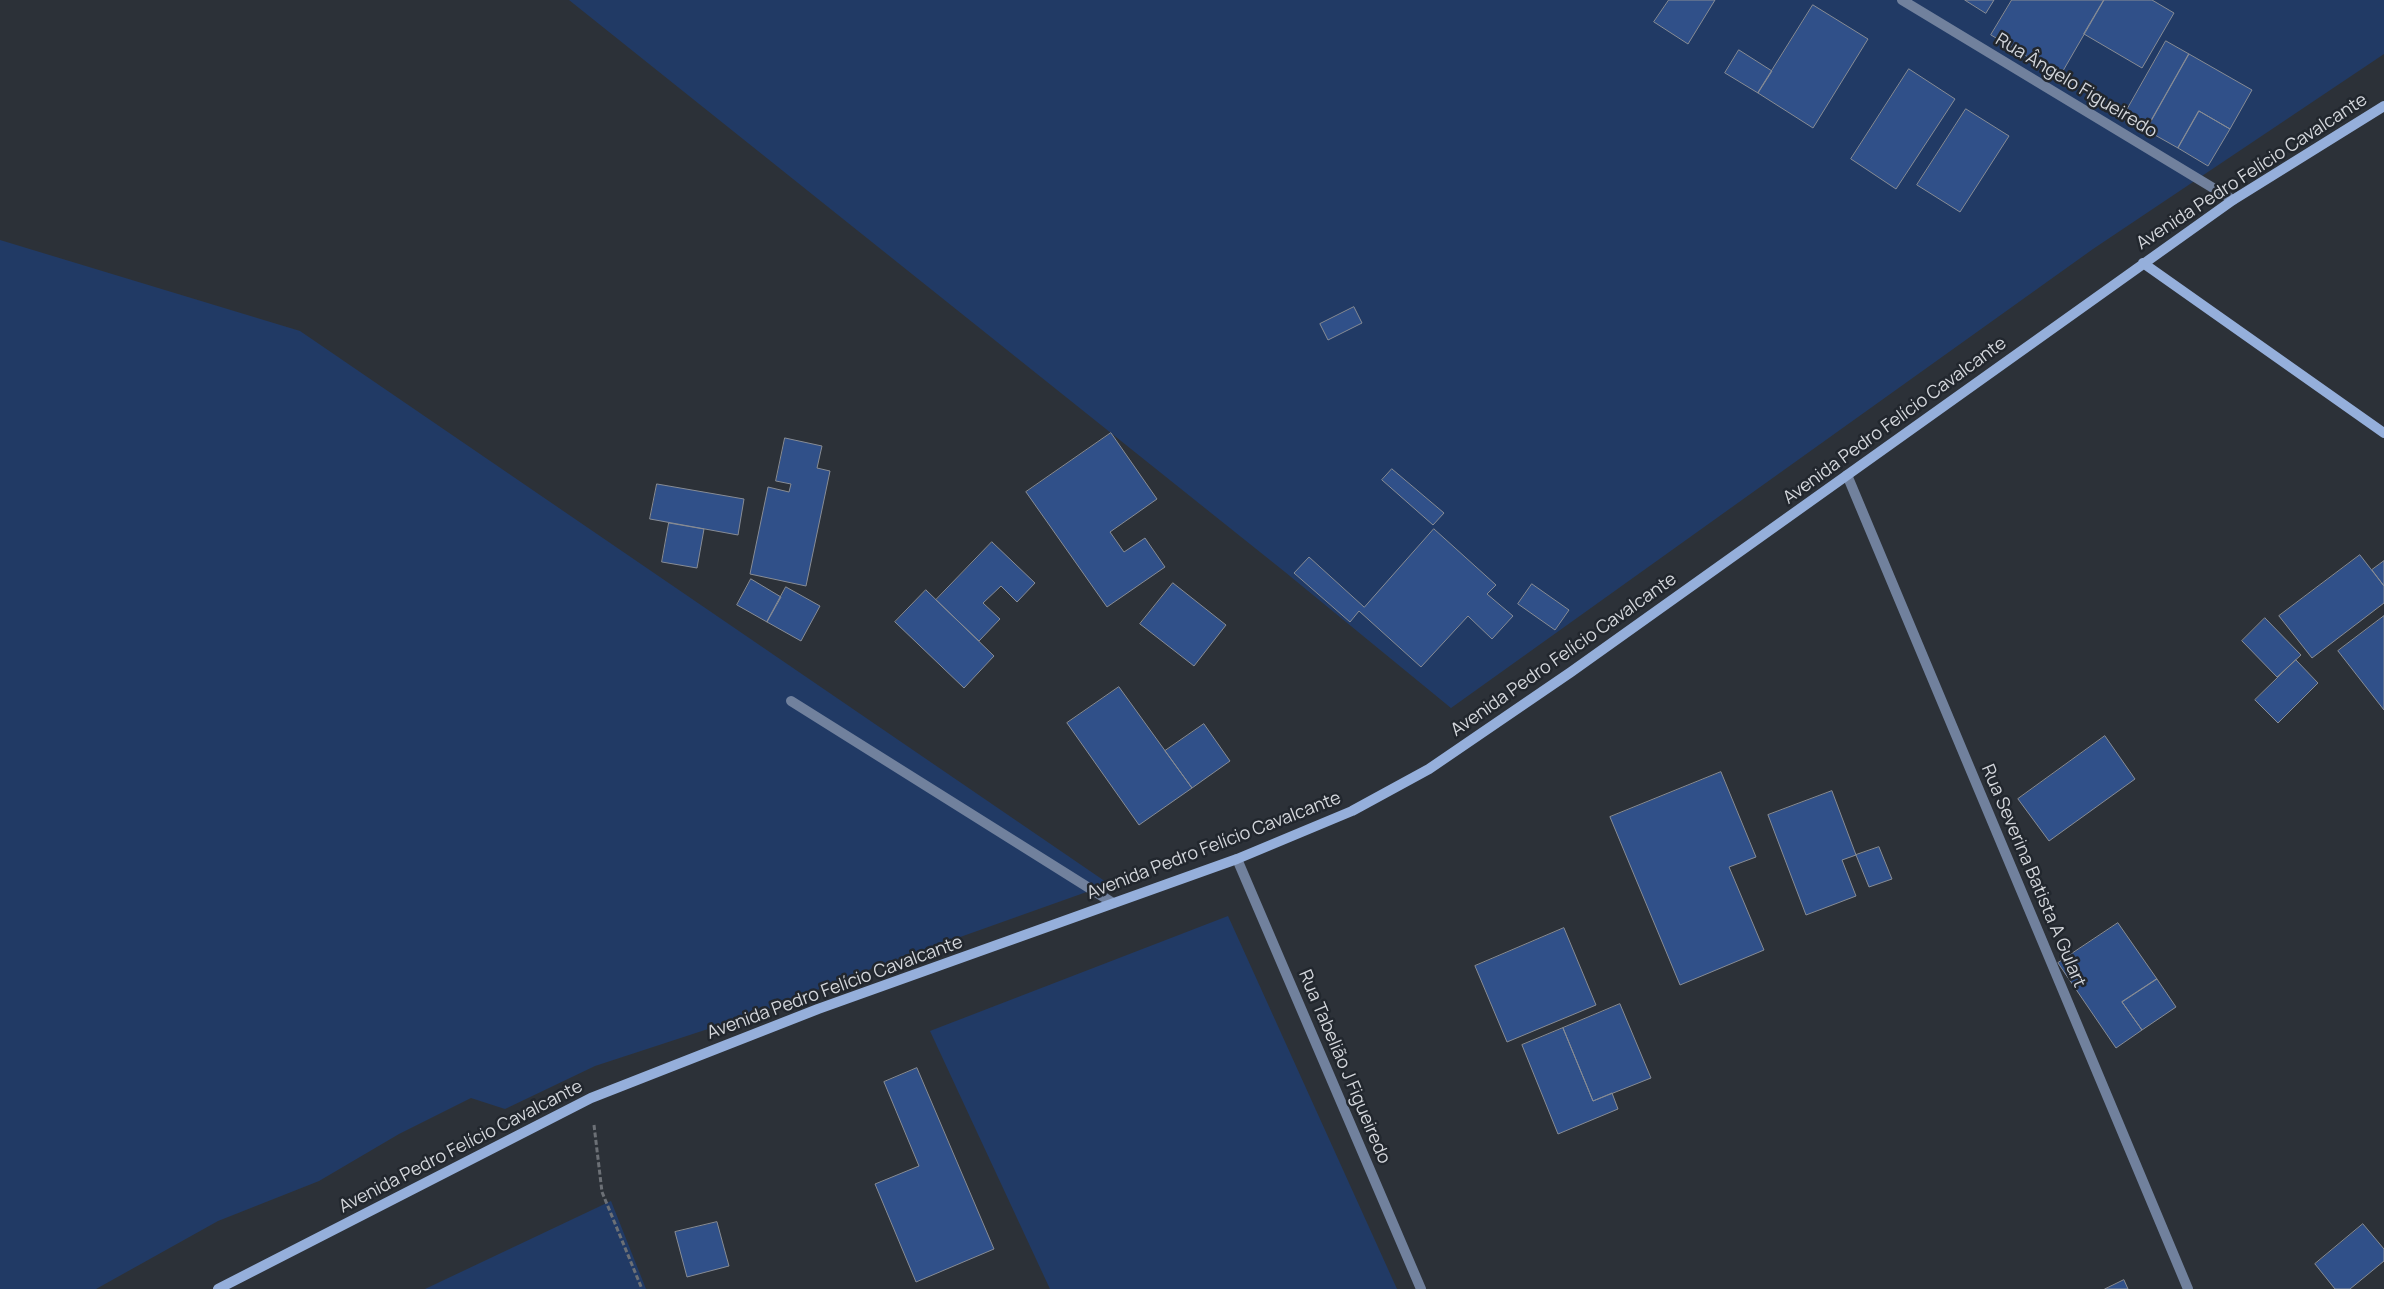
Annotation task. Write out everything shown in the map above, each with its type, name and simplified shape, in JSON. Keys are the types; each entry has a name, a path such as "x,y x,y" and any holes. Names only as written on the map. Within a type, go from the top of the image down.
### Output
{"street":[{"name":"Rua Ângelo Figueiredo","path":"1902,0 2233,200"},
{"name":"Avenida Pedro Felício Cavalcante","path":"218,1289 591,1098 818,1009 1237,858 1352,811 1429,769 1571,672 2233,200 2384,106"},
{"path":"2144,263 2384,434"},
{"name":"Rua Severina Batista A Gulart","path":"1847,475 2188,1289"},
{"path":"791,700 1113,903"},
{"name":"Rua Tabelião J Figueiredo","path":"1237,858 1422,1289"}],"path":[{"path":"591,1098 602,1192 642,1289"}],"shaded area":[{"path":"569,0 2384,0 2384,54 2093,249 1451,708 1285,572"},
{"path":"0,240 300,331 1109,884 876,967 763,1011 595,1066 505,1109 471,1098 399,1134 319,1181 218,1221 96,1289 0,1289"},
{"path":"1228,916 1397,1289 1050,1289 930,1031"},
{"path":"611,1201 646,1289 425,1289"}],"building":[{"path":"1669,0 1715,0 1688,44 1654,22"},
{"path":"1965,0 1994,0 1986,13"},
{"path":"2012,0 2104,0 2060,76 1991,35"},
{"path":"2104,0 2152,0 2174,13 2142,68 2084,34"},
{"path":"1813,5 1868,39 1813,128 1758,93"},
{"path":"2166,41 2189,54 2146,130 2123,117"},
{"path":"1739,50 1772,71 1758,93 1725,73"},
{"path":"2189,54 2252,90 2230,129 2199,111 2178,148 2146,130"},
{"path":"1909,69 1955,99 1896,189 1851,159"},
{"path":"1966,109 2009,136 1960,212 1917,185"},
{"path":"2199,111 2230,129 2208,166 2178,148"},
{"path":"1354,307 1362,323 1328,340 1320,324"},
{"path":"1111,433 1157,499 1110,532 1124,552 1145,538 1165,567 1107,607 1026,492"},
{"path":"785,438 822,446 817,468 830,471 806,586 750,574 768,487 789,492 791,484 776,481"},
{"path":"1392,469 1444,513 1433,525 1382,480"},
{"path":"657,484 744,499 738,535 650,519"},
{"path":"669,523 704,529 697,568 662,562"},
{"path":"1434,529 1496,585 1487,594 1513,616 1492,639 1468,616 1421,667 1359,611 1350,622 1294,573 1309,557 1364,607"},
{"path":"992,542 1035,583 1017,602 1001,586 983,603 1000,619 979,641 936,600"},
{"path":"2360,555 2384,586 2384,603 2312,658 2279,616"},
{"path":"2384,561 2384,586 2372,570"},
{"path":"751,579 781,597 767,622 737,605"},
{"path":"1173,583 1226,625 1194,666 1140,624"},
{"path":"1532,584 1569,610 1555,630 1518,604"},
{"path":"786,587 820,606 801,641 767,622"},
{"path":"926,590 994,656 964,688 895,622"},
{"path":"2384,616 2384,710 2338,651"},
{"path":"2265,618 2301,655 2277,677 2242,641"},
{"path":"2296,660 2318,683 2278,723 2255,700"},
{"path":"1119,687 1192,788 1139,825 1067,723"},
{"path":"1204,724 1230,761 1192,788 1165,751"},
{"path":"2105,736 2135,779 2049,841 2018,799"},
{"path":"1721,772 1756,857 1729,867 1764,950 1680,985 1610,817"},
{"path":"1832,791 1856,855 1842,860 1856,896 1806,915 1768,815"},
{"path":"1879,847 1892,879 1869,887 1856,855"},
{"path":"2118,923 2157,979 2122,1002 2142,1030 2116,1048 2058,963"},
{"path":"1564,928 1596,1005 1507,1042 1475,966"},
{"path":"2157,979 2176,1007 2142,1030 2122,1002"},
{"path":"1620,1004 1651,1078 1593,1101 1563,1028"},
{"path":"1563,1028 1593,1101 1612,1093 1618,1109 1558,1134 1522,1045"},
{"path":"917,1068 994,1249 916,1282 875,1184 919,1166 884,1082"},
{"path":"717,1222 729,1266 687,1277 675,1232"},
{"path":"2363,1224 2384,1249 2384,1261 2350,1289 2335,1289 2315,1264"},
{"path":"2124,1280 2128,1289 2105,1289"}]}
